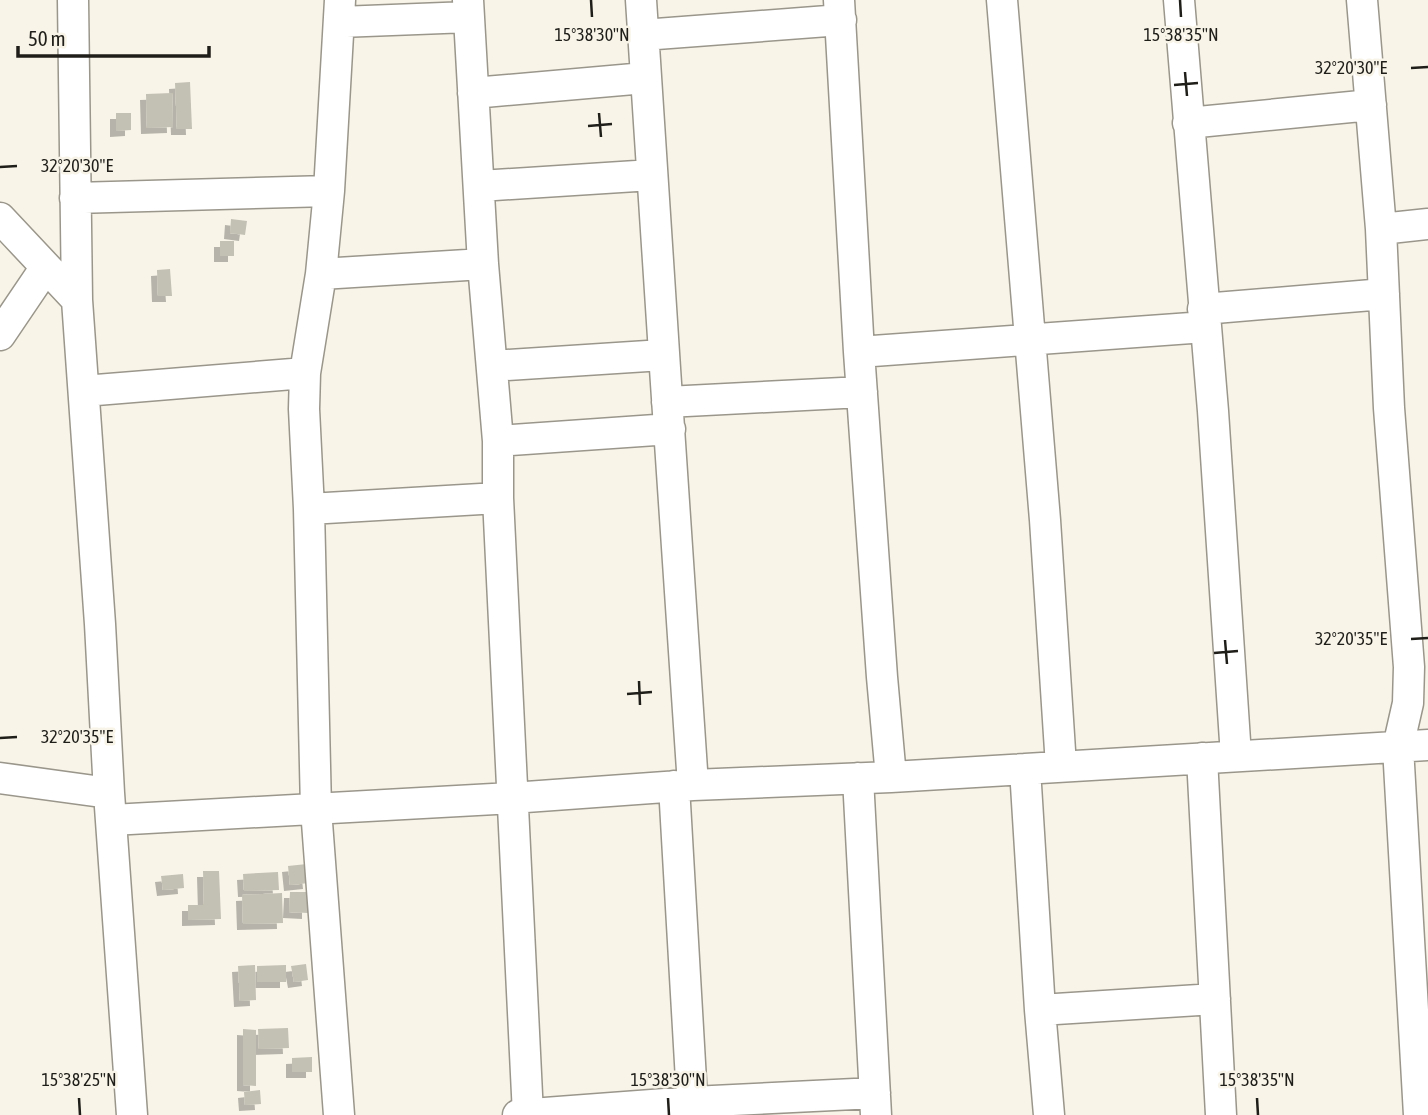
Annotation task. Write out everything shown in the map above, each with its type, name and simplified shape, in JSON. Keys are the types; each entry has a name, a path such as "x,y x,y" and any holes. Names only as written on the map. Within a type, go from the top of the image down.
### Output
{"street":[{"path":"74,0 77,300 132,1115"},
{"path":"641,0 669,415 693,1108"},
{"path":"1002,0 1045,520 1061,766"},
{"path":"1179,0 1213,411 1236,756"},
{"path":"1362,0 1384,294 1415,585 1408,703 1398,747 1422,1031 1422,1113"},
{"path":"340,1115 316,808 304,409 306,373 321,274 329,191 340,11 468,9 483,264 498,441 498,498 528,1115"},
{"path":"643,35 840,10 859,352 891,777"},
{"path":"473,93 645,78"},
{"path":"1188,123 1371,105"},
{"path":"480,186 652,175"},
{"path":"75,198 329,191"},
{"path":"0,218 77,300"},
{"path":"1381,229 1428,225"},
{"path":"321,274 483,264"},
{"path":"0,335 46,267"},
{"path":"859,352 1029,341 1384,294"},
{"path":"492,366 663,355"},
{"path":"84,391 306,373"},
{"path":"498,441 669,415 862,392"},
{"path":"309,509 498,498"},
{"path":"0,778 110,807 316,808 512,799 683,785 891,777 1428,745"},
{"path":"1202,758 1222,1115"},
{"path":"1025,769 1049,1115"},
{"path":"517,1115 876,1104 859,778"},
{"path":"1040,1010 1216,999"}],"building":[{"path":"190,82 192,129 177,129 175,83"},
{"path":"172,93 173,127 147,128 146,94"},
{"path":"116,113 131,113 131,130 116,131"},
{"path":"231,219 247,221 245,235 230,233"},
{"path":"220,241 234,241 234,256 220,256"},
{"path":"170,269 172,296 158,296 157,270"},
{"path":"307,864 309,883 290,885 288,866"},
{"path":"203,871 219,871 221,919 188,920 188,905 204,905"},
{"path":"278,872 279,890 244,891 243,874"},
{"path":"183,874 184,888 163,890 161,876"},
{"path":"290,892 308,892 308,913 289,912"},
{"path":"282,893 283,923 243,924 242,895"},
{"path":"306,964 308,980 294,982 291,966"},
{"path":"255,965 256,1000 240,1001 238,966"},
{"path":"286,965 286,982 257,982 257,966"},
{"path":"288,1028 289,1048 259,1049 258,1029"},
{"path":"243,1029 256,1030 256,1086 243,1085"},
{"path":"312,1057 312,1072 292,1072 292,1058"},
{"path":"260,1090 261,1104 245,1105 244,1092"}]}
